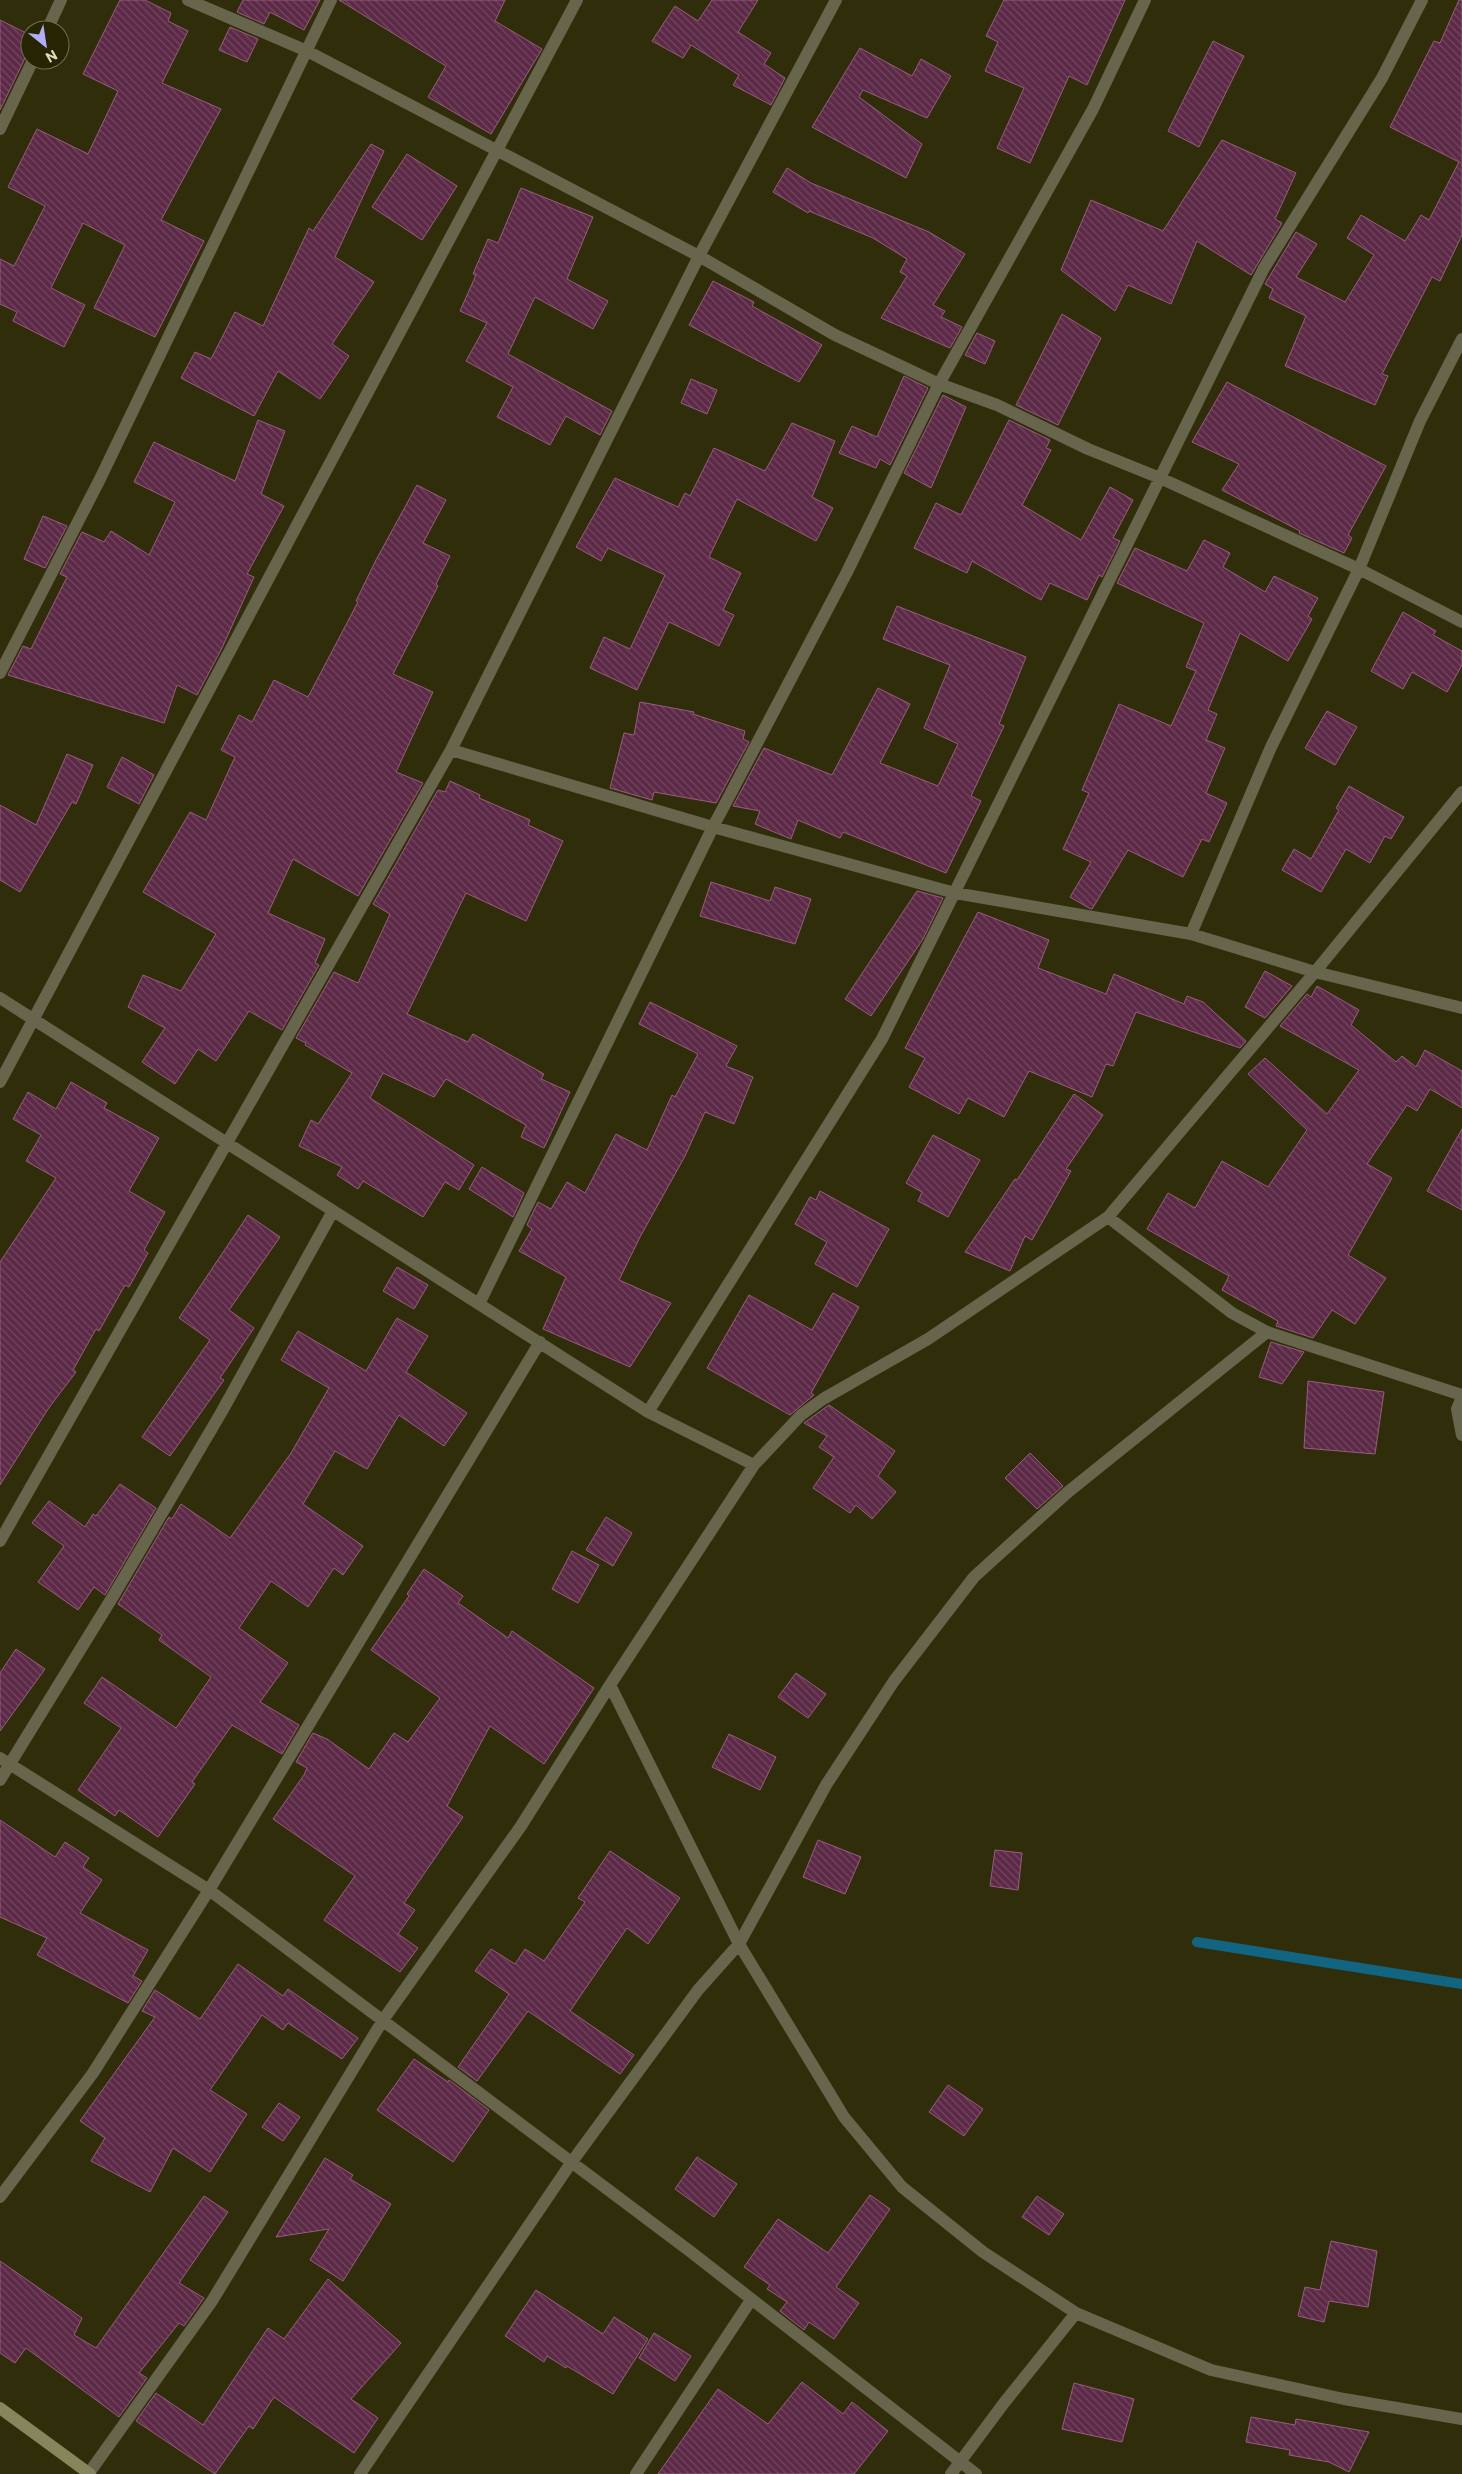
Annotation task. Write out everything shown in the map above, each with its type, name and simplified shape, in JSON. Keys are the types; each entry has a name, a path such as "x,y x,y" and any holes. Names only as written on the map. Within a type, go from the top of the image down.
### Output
{"street":[{"path":"52,20 61,0"},
{"path":"188,0 307,51 699,256 835,335 939,384 997,405 1088,449 1160,478 1359,569 1462,622"},
{"path":"0,672 99,482 330,0"},
{"path":"0,1082 577,0"},
{"path":"0,1541 451,750 699,256 836,0"},
{"path":"479,1304 713,827 848,572 939,384 1093,109 1145,0"},
{"path":"648,1412 882,1039 1264,268 1382,78 1422,0"},
{"path":"0,129 28,70"},
{"path":"1190,934 1271,747 1359,569 1420,421 1462,339"},
{"path":"451,750 713,827 955,894 1190,934 1315,972 1462,1008"},
{"path":"0,2408 90,2474 212,2301 382,2020 521,1826 610,1685 754,1465 801,1415 823,1399 928,1339 1108,1216 1315,972 1462,792"},
{"path":"0,998 648,1412 754,1465"},
{"path":"0,1780 5,1761 112,1598 221,1413 333,1211"},
{"path":"1108,1216 1232,1312 1267,1332 1462,1396 1457,1409 1462,1434"},
{"path":"360,2474 571,2163 698,1990 739,1944 826,1785 894,1681 974,1577 1068,1492 1267,1332"},
{"path":"0,2197 92,2072 210,1890 540,1342"},
{"path":"610,1685 739,1944 844,2118 902,2187 983,2252 1076,2313 1211,2370 1344,2400 1462,2419"},
{"path":"5,1761 210,1890 691,2252 976,2474"},
{"path":"636,2474 751,2300"},
{"path":"951,2474 1004,2403 1076,2313"}],"building":[{"path":"120,0 145,0 171,13 168,21 188,31 162,83 221,109 161,220 204,241 155,337 94,308 125,245 83,223 51,288 85,305 64,347 13,321 17,312 0,304 0,259 14,266 45,206 8,187 37,129 88,154 118,91 83,74"},
{"path":"243,0 320,0 304,30 270,12 264,24 237,12"},
{"path":"339,0 505,0 495,21 542,49 491,134 428,97 446,66"},
{"path":"712,0 758,0 738,32 771,53 764,64 785,78 771,105 733,85 739,75 691,45 683,58 652,41 675,6 698,21"},
{"path":"1004,0 1125,0 1087,85 1069,76 1030,163 997,148 1024,88 985,71 998,42 986,36"},
{"path":"1459,0 1462,0 1462,235 1440,281 1432,277 1382,374 1388,376 1375,405 1285,366 1306,316 1269,298 1273,289 1265,284 1296,232 1317,244 1296,277 1345,302 1374,255 1347,238 1361,215 1405,241 1421,215 1429,220 1459,162 1390,127 1434,41 1440,43"},
{"path":"0,20 20,30 20,68 0,110"},
{"path":"230,27 258,39 247,62 219,50"},
{"path":"1213,41 1244,56 1199,147 1168,131"},
{"path":"860,48 912,76 921,59 951,76 927,118 863,90 859,97 922,144 906,178 812,127"},
{"path":"1222,140 1296,173 1275,219 1282,223 1251,275 1197,241 1171,304 1128,285 1115,311 1061,270 1091,200 1163,231"},
{"path":"371,144 384,151 335,257 374,282 332,344 349,356 320,399 278,371 254,416 181,378 195,352 211,359 235,312 263,326 309,228 313,231"},
{"path":"407,154 457,186 422,240 372,207"},
{"path":"787,168 811,183 929,232 965,254 933,305 945,311 941,317 962,327 950,348 881,318 907,276 900,272 907,259 873,238 809,211 808,213 773,192"},
{"path":"521,188 593,217 567,279 608,301 593,329 535,297 508,354 612,411 600,435 566,416 550,445 497,417 513,387 466,361 487,323 460,311 476,275 473,274 488,239 498,243"},
{"path":"713,281 754,302 752,306 822,345 799,382 689,325"},
{"path":"1062,314 1101,338 1058,425 1016,405"},
{"path":"977,333 995,341 985,364 965,355"},
{"path":"904,376 928,388 890,465 880,459 876,468 839,453 852,426 877,437"},
{"path":"691,379 717,390 707,414 681,403"},
{"path":"1227,382 1386,466 1348,535 1352,538 1344,553 1299,533 1300,531 1222,490 1239,464 1192,442"},
{"path":"943,395 966,407 931,488 904,473"},
{"path":"258,420 285,431 261,494 284,506 247,574 254,577 222,648 197,695 177,685 164,723 8,675 23,646 31,649 67,577 60,574 82,532 104,542 111,531 149,555 175,502 134,482 154,442 235,481"},
{"path":"1009,420 1050,440 1046,448 1051,450 1022,505 1081,540 1110,487 1133,500 1113,538 1120,541 1102,577 1099,575 1087,600 1050,583 1041,600 972,561 967,573 914,548 936,503 961,515"},
{"path":"792,423 835,441 812,497 833,508 816,541 737,499 709,557 741,573 723,610 734,615 719,646 669,622 637,690 590,668 604,637 630,649 665,575 608,548 601,561 576,547 615,478 678,507 685,493 690,496 714,448 765,471"},
{"path":"417,485 446,500 423,543 450,556 436,584 438,586 393,674 433,692 396,772 423,783 358,896 293,859 268,913 325,939 315,963 319,965 282,1030 249,1011 216,1061 198,1049 175,1084 142,1062 165,1028 128,1007 143,975 181,991 216,934 143,892 190,812 206,820 235,757 221,750 239,715 252,722 274,680 308,697 358,602 356,601 376,560"},
{"path":"43,516 67,526 45,568 24,559"},
{"path":"1204,540 1230,553 1223,567 1265,592 1274,576 1318,598 1308,616 1312,619 1288,661 1240,633 1208,710 1217,714 1206,740 1225,748 1206,793 1227,803 1209,842 1202,839 1183,877 1128,850 1092,909 1070,897 1091,862 1063,849 1089,793 1082,790 1119,704 1171,726 1196,671 1186,667 1204,623 1117,583 1135,548 1187,571"},
{"path":"897,606 1026,657 999,724 1004,726 971,796 981,801 946,873 843,832 840,838 798,820 791,839 755,824 760,811 733,806 764,748 832,775 878,688 910,704 880,763 938,786 958,744 924,728 950,665 883,639"},
{"path":"1403,612 1436,631 1433,635 1462,651 1462,665 1447,692 1412,672 1403,689 1371,671"},
{"path":"640,702 694,712 693,714 745,731 743,739 749,742 716,803 654,792 652,800 610,788 624,733 634,735"},
{"path":"1327,711 1357,727 1335,765 1305,748"},
{"path":"67,754 93,765 76,804 72,802 20,892 0,880 0,805 36,825"},
{"path":"122,757 154,775 139,804 107,787"},
{"path":"450,781 480,795 479,798 530,820 528,825 563,841 526,921 466,893 407,1014 468,1042 473,1034 544,1074 541,1079 570,1092 544,1148 521,1137 526,1125 446,1079 434,1097 383,1073 370,1098 474,1165 459,1190 445,1182 423,1217 363,1181 358,1189 337,1175 342,1167 299,1146 311,1120 318,1124 352,1073 296,1038 334,972 358,983 390,914 373,904 438,790 445,792"},
{"path":"1349,786 1404,817 1391,839 1385,836 1370,863 1346,849 1321,892 1282,870 1294,849 1311,859 1339,810 1336,808"},
{"path":"711,882 770,901 775,887 811,899 795,944 700,916"},
{"path":"917,891 943,898 923,939 871,1016 845,999"},
{"path":"978,912 1049,940 1038,968 1106,994 1114,974 1184,1004 1187,996 1203,1002 1246,1041 1240,1048 1136,1012 1113,1066 1106,1064 1092,1097 1029,1071 1004,1117 968,1098 959,1114 909,1087 925,1058 905,1048"},
{"path":"1265,971 1292,986 1265,1018 1245,1007"},
{"path":"1317,986 1359,1010 1351,1025 1396,1062 1402,1056 1416,1067 1425,1050 1462,1071 1462,1108 1430,1089 1417,1111 1407,1105 1367,1164 1392,1178 1348,1255 1386,1278 1355,1324 1332,1310 1313,1338 1276,1326 1278,1321 1222,1290 1229,1276 1147,1229 1168,1193 1195,1208 1222,1161 1268,1187 1307,1130 1248,1074 1265,1058 1327,1114 1359,1070 1280,1026 1307,994 1311,997"},
{"path":"650,1002 737,1046 726,1066 753,1077 734,1124 705,1112 685,1156 640,1237 619,1280 671,1303 630,1367 543,1329 566,1277 519,1251 532,1229 527,1225 538,1202 551,1209 567,1182 585,1193 616,1134 647,1150 672,1095 675,1097 698,1054 639,1024"},
{"path":"71,1082 107,1103 104,1108 159,1138 129,1191 165,1212 144,1250 148,1253 129,1287 125,1285 99,1331 96,1329 73,1370 76,1372 48,1409 0,1485 0,1262 56,1178 26,1161 41,1135 13,1119 28,1092 56,1109"},
{"path":"1074,1094 1103,1115 1066,1169 1071,1171 1032,1240 1025,1236 1010,1271 965,1252 1015,1179 1017,1180"},
{"path":"1462,1129 1462,1210 1427,1191"},
{"path":"933,1135 980,1160 948,1217 918,1201 922,1192 906,1183"},
{"path":"482,1167 524,1193 513,1217 469,1189"},
{"path":"820,1191 889,1229 857,1287 815,1264 827,1242 795,1224 810,1197 816,1200"},
{"path":"248,1215 280,1237 229,1310 254,1328 220,1378 224,1380 170,1456 142,1437 210,1340 179,1318"},
{"path":"397,1267 428,1285 414,1309 383,1291"},
{"path":"833,1293 859,1307 811,1393 814,1395 790,1415 707,1368 749,1295 812,1330"},
{"path":"397,1318 428,1336 406,1372 467,1413 444,1446 399,1415 367,1469 335,1451 303,1504 363,1546 343,1575 334,1568 308,1607 271,1581 239,1628 288,1663 260,1702 299,1725 282,1754 232,1725 192,1782 195,1784 158,1837 119,1810 115,1816 78,1790 121,1728 84,1703 102,1677 176,1728 211,1677 159,1640 162,1635 118,1604 169,1517 172,1519 181,1504 230,1538 291,1453 329,1388 281,1360 298,1331 366,1371"},
{"path":"1271,1342 1304,1352 1282,1384 1259,1377"},
{"path":"1308,1381 1384,1392 1375,1454 1304,1448"},
{"path":"829,1405 895,1451 878,1476 896,1492 872,1519 856,1505 850,1513 813,1488 834,1457 819,1447 827,1436 804,1423"},
{"path":"1030,1453 1063,1486 1037,1509 1005,1478"},
{"path":"120,1484 156,1508 105,1595 94,1587 78,1610 38,1582 64,1546 32,1523 49,1501 85,1527 93,1514 96,1516"},
{"path":"606,1517 632,1533 613,1566 586,1550"},
{"path":"572,1551 599,1565 578,1603 552,1589"},
{"path":"424,1569 463,1596 458,1603 508,1638 512,1631 594,1688 544,1764 490,1726 447,1806 463,1817 404,1903 415,1910 398,1934 418,1948 400,1972 324,1920 355,1876 273,1819 304,1775 307,1768 296,1762 313,1733 327,1739 369,1769 394,1733 408,1742 440,1698 371,1650 409,1596 407,1594"},
{"path":"16,1649 45,1669 0,1731 0,1673"},
{"path":"796,1673 826,1694 808,1718 778,1697"},
{"path":"729,1734 776,1757 760,1790 712,1767"},
{"path":"0,1820 55,1857 65,1842 89,1858 83,1867 102,1880 80,1913 148,1950 133,1976 142,1981 128,2003 37,1955 47,1938 0,1917"},
{"path":"818,1840 861,1857 845,1894 803,1877"},
{"path":"995,1850 1022,1853 1018,1890 990,1886"},
{"path":"610,1851 680,1898 648,1944 627,1928 570,2011 634,2055 620,2074 528,2011 477,2081 458,2067 509,1994 475,1971 491,1949 515,1964 525,1949 544,1961 585,1902 578,1898"},
{"path":"238,1964 283,1996 288,1989 358,2038 342,2059 288,2023 283,2030 262,2015 210,2090 247,2114 210,2172 173,2148 150,2192 91,2161 105,2138 80,2121 155,2017 142,2011 155,1990 200,2019"},
{"path":"414,2059 448,2082 449,2080 489,2110 453,2162 377,2110"},
{"path":"948,2085 983,2109 964,2136 929,2112"},
{"path":"279,2103 300,2117 283,2141 262,2127"},
{"path":"697,2157 737,2184 714,2217 675,2189"},
{"path":"325,2158 353,2175 350,2179 391,2204 343,2281 310,2260 329,2229 276,2237"},
{"path":"870,2195 890,2209 836,2287 859,2303 834,2339 809,2322 804,2330 780,2311 787,2302 767,2289 770,2285 744,2267 778,2219 828,2253"},
{"path":"204,2196 228,2212 179,2283 204,2298 184,2326 179,2323 139,2373 147,2378 119,2417 26,2348 15,2363 0,2353 0,2261 82,2318 74,2335 96,2348"},
{"path":"1037,2196 1064,2214 1049,2235 1022,2217"},
{"path":"1331,2241 1377,2251 1368,2307 1329,2301 1324,2322 1298,2316 1305,2287 1320,2290"},
{"path":"328,2279 401,2343 351,2399 378,2418 354,2453 274,2397 253,2429 249,2426 215,2474 136,2421 156,2393 203,2425 268,2328 284,2339"},
{"path":"536,2290 603,2334 614,2317 648,2339 613,2394 547,2356 544,2362 505,2336"},
{"path":"654,2333 691,2356 675,2381 639,2358"},
{"path":"802,2382 843,2414 852,2402 888,2431 854,2474 658,2474 718,2389 768,2424"},
{"path":"1074,2383 1134,2399 1122,2442 1062,2429"},
{"path":"1251,2417 1295,2425 1296,2419 1369,2432 1349,2472 1329,2462 1289,2455 1290,2450 1246,2442"}],"waterway":[{"path":"1197,1942 1462,1984"}]}
